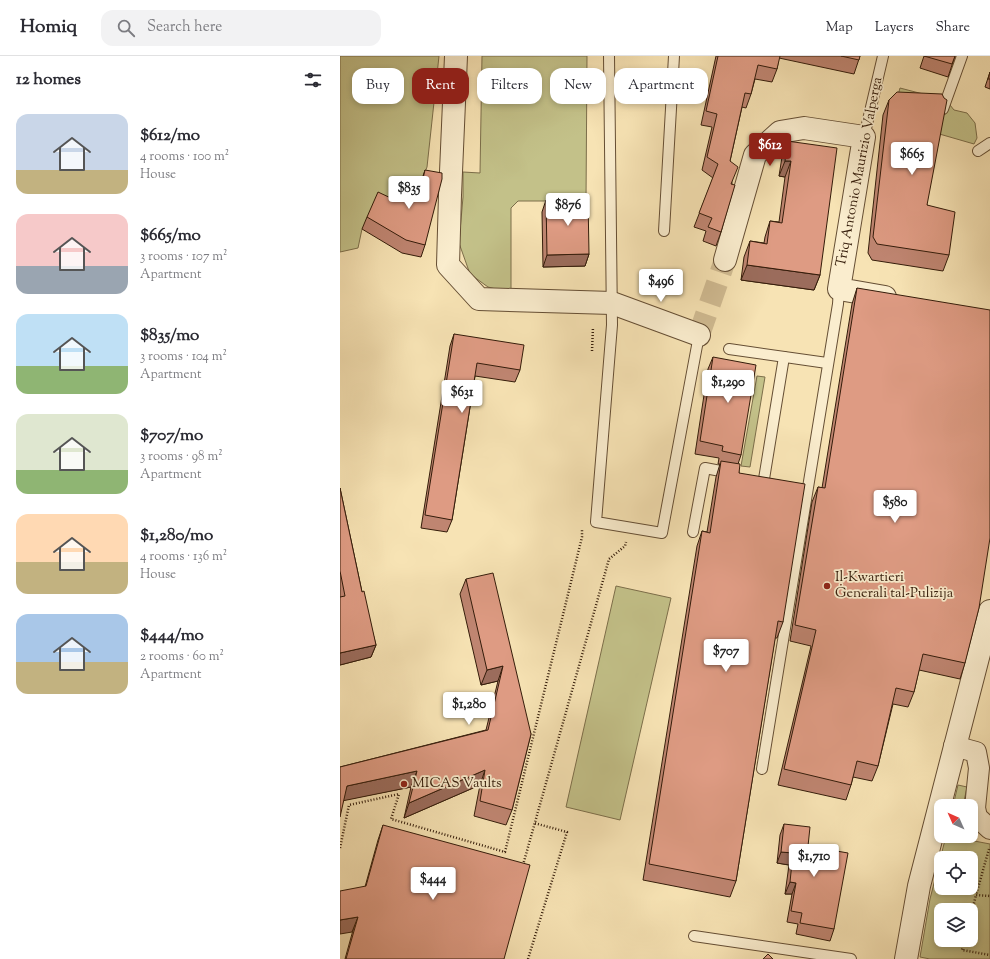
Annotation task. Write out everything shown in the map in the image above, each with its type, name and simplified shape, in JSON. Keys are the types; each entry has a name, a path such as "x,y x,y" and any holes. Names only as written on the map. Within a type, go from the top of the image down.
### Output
{"street":[{"path":"456,56 448,265 479,299 612,303 699,335"},
{"path":"725,260 755,155 780,132 804,128 864,137"},
{"name":"Triq Antonio Maurizio Valperga","path":"839,289 864,137"},
{"path":"839,289 907,300"},
{"path":"906,959 919,886 990,611"},
{"path":"954,746 976,752 979,768 975,808 977,817 990,829"}],"lane":[{"path":"609,56 612,325 596,522 662,533 699,335"},
{"path":"664,231 674,56"},
{"name":"Triq Antonio Maurizio Valperga","path":"864,137 883,56"},
{"path":"943,110 962,56"},
{"path":"978,151 990,143"},
{"path":"762,769 804,486 838,304 839,289"},
{"path":"729,349 827,363"},
{"path":"764,479 784,357"},
{"path":"693,532 705,468 742,475"},
{"path":"694,936 851,959"}],"path":[{"path":"591,357 593,327"},
{"path":"340,848 349,805 399,794 391,819 505,852 582,537 583,522"},
{"path":"521,871 608,559 625,546"},
{"path":"528,959 567,832 534,822"},
{"path":"978,888 988,853"},
{"path":"974,903 976,895 990,896"},
{"path":"963,947 962,950 990,955"}],"shaded area":[{"path":"340,56 439,56 438,68 412,68 412,104 434,104 427,167 413,211 362,229 358,248 340,252"},
{"path":"482,56 587,56 587,68 550,68 550,104 587,104 586,201 518,201 511,208 511,293 488,287 470,274 459,243 463,197 463,172 480,173 481,104 542,104 542,68 482,68"},
{"path":"900,88 946,100 954,110 967,113 975,123 977,138 974,144 891,120"},
{"path":"757,376 765,377 750,467 741,466"},
{"path":"616,586 671,598 620,820 566,807"},
{"path":"958,785 967,787 964,799 955,799"},
{"path":"978,842 990,844 990,959 930,959 920,957 934,883 934,895 978,895 978,851 942,851 944,843 978,843"}],"building":[{"path":"718,56 780,56 777,69 758,65 751,94 745,93 730,161 738,167 731,184 735,185 721,232 708,227 712,218 699,213 718,164 707,157 717,114 706,111"},
{"path":"841,56 860,56 859,60"},
{"path":"924,56 955,56 952,64"},
{"path":"897,92 942,94 947,100 927,205 955,212 949,255 877,244 873,237 889,100"},
{"path":"787,141 837,148 820,275 747,265 750,241 767,244 770,221 782,223 791,161 785,161"},
{"path":"425,170 442,173 442,179 425,245 406,240 367,217 378,192 395,200 400,189 418,199"},
{"path":"588,199 589,254 547,255 546,200"},
{"path":"857,288 990,310 990,538 979,608 965,663 923,654 914,692 896,688 878,766 857,761 851,785 784,769 816,630 795,625 818,487 825,488"},
{"path":"454,334 524,345 520,370 477,363 452,520 425,515"},
{"path":"713,357 756,365 741,455 722,451 723,446 700,441"},
{"path":"721,461 740,464 739,473 805,484 783,622 778,621 736,881 649,864 702,531 710,533"},
{"path":"340,488 362,592 364,591 376,645 340,653 340,597 345,596 340,571"},
{"path":"493,573 531,734 512,810 480,801 485,770 409,803 417,771 347,786 340,817 340,767 488,730 503,666 487,670 466,579"},
{"path":"784,824 810,827 808,846 848,853 834,929 800,923 802,913 791,911 796,883 790,882 793,853 781,852"},
{"path":"383,825 530,865 504,959 346,959 358,917 340,920 340,891 366,886"},
{"path":"768,954 773,959 763,959"}],"tunnel":[{"path":"699,335 725,260"}],"place":[{"name":"Il-Kwartieri Ġenerali tal-Pulizija","path":"827,586"},
{"name":"MICAS Vaults","path":"404,784"}]}
